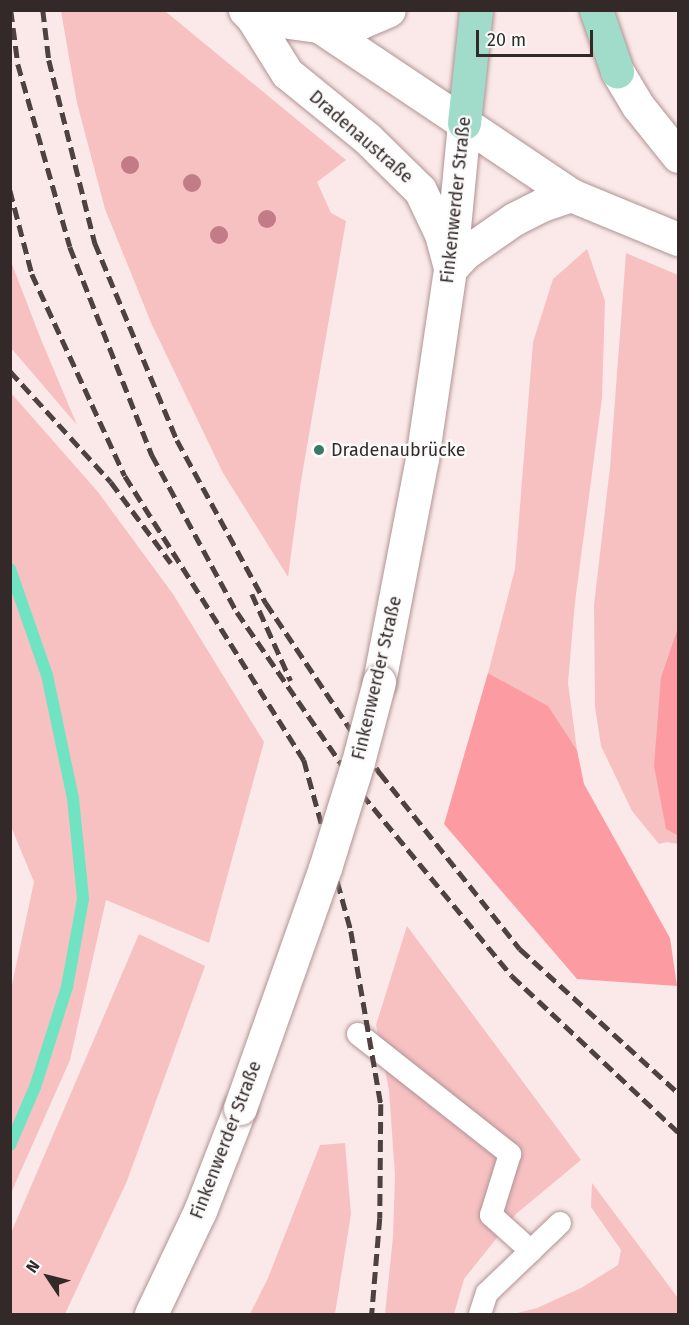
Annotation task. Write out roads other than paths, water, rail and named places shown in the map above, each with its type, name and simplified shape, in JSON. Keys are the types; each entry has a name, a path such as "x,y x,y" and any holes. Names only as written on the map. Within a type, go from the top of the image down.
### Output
{"main road":[{"name":"Dradenaustraße","path":"249,14 319,26 362,22 389,10"},
{"name":"Finkenwerder Straße","path":"151,1314 200,1211 240,1108 325,868 358,762 379,682 422,459 450,269 476,10"},
{"path":"596,10 617,71 638,106 678,156"},
{"name":"Dradenaustraße","path":"249,14 287,73 367,138 420,190 441,234 450,269"},
{"name":"Dradenaustraße","path":"319,26 571,195 678,239"},
{"path":"450,269 465,253 513,219 542,205 571,195"}],"lane":[{"path":"358,1034 510,1155 491,1215 531,1251"},
{"path":"480,1314 487,1293 560,1223"}],"waterway":[{"path":"10,569 47,675 73,798 83,899 67,987 35,1087 10,1145"}],"railway":[{"path":"11,10 18,64 70,247 152,455 237,612 362,794 512,976 678,1132"},
{"path":"43,10 49,60 95,243 177,440 266,603 380,773 520,949 678,1093"},
{"path":"10,190 32,274 125,476 304,760 351,931 381,1104 380,1218 372,1314"},
{"path":"10,371 111,482 171,563"},
{"path":"252,594 291,681"}],"place":[{"name":"Dradenaubrücke","path":"319,450"}]}
